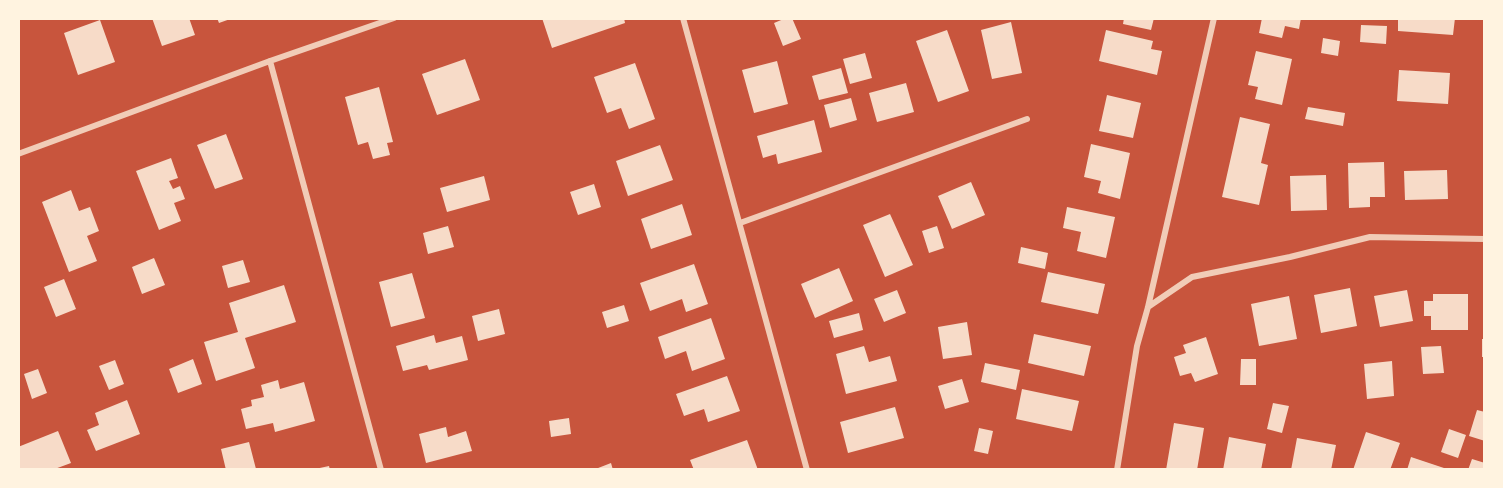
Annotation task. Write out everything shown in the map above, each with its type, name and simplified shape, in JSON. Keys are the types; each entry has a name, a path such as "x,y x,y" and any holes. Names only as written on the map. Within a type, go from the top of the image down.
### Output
{"street":[{"path":"18,154 394,18"},
{"path":"683,18 807,470"},
{"path":"1118,470 1137,346 1214,18"},
{"path":"270,61 381,470"},
{"path":"740,224 1027,119"},
{"path":"1148,307 1192,277 1290,257 1370,237 1485,239"}],"building":[{"path":"152,18 189,18 195,35 162,46"},
{"path":"217,18 233,18 219,23"},
{"path":"542,18 624,18 625,23 552,48"},
{"path":"792,18 801,39 783,46 774,23"},
{"path":"1124,18 1154,18 1151,30 1123,24"},
{"path":"1262,18 1301,18 1299,29 1285,26 1282,38 1259,33"},
{"path":"1398,18 1455,18 1453,35 1398,31"},
{"path":"100,20 115,62 78,75 64,33"},
{"path":"1011,22 1022,73 992,79 981,30"},
{"path":"1361,25 1387,26 1386,44 1360,42"},
{"path":"947,30 969,91 938,102 916,41"},
{"path":"1106,30 1153,41 1151,49 1162,51 1157,75 1099,61"},
{"path":"1323,38 1340,41 1338,56 1321,53"},
{"path":"1256,51 1292,59 1282,105 1255,99 1258,87 1248,85"},
{"path":"865,53 872,78 850,84 843,59"},
{"path":"465,59 480,100 437,115 422,74"},
{"path":"777,61 788,104 754,113 742,70"},
{"path":"635,63 655,119 629,129 621,108 607,113 594,77"},
{"path":"841,68 848,93 819,100 812,76"},
{"path":"1399,70 1450,73 1448,104 1397,101"},
{"path":"906,83 914,112 877,122 869,93"},
{"path":"379,87 393,142 387,143 390,155 373,159 368,142 358,145 345,97"},
{"path":"1107,95 1141,103 1133,138 1099,131"},
{"path":"851,98 857,120 830,128 824,105"},
{"path":"1308,107 1345,113 1343,126 1305,119"},
{"path":"1240,117 1270,124 1261,163 1268,165 1259,205 1222,197"},
{"path":"814,120 822,152 778,164 776,154 763,158 757,136"},
{"path":"226,134 243,179 215,189 197,145"},
{"path":"1091,144 1130,153 1120,199 1098,193 1101,181 1084,177"},
{"path":"660,145 673,180 628,196 616,161"},
{"path":"171,158 178,178 169,181 173,189 180,186 185,199 174,203 181,221 159,230 136,171"},
{"path":"1384,162 1385,197 1370,197 1370,207 1349,208 1348,163"},
{"path":"1447,170 1448,199 1405,200 1404,171"},
{"path":"1326,175 1327,210 1291,211 1290,176"},
{"path":"484,176 490,200 447,212 440,188"},
{"path":"971,182 985,215 952,229 938,196"},
{"path":"594,184 601,207 578,215 570,192"},
{"path":"71,190 79,211 90,207 99,231 87,236 97,261 69,272 42,202"},
{"path":"682,204 692,235 651,249 641,219"},
{"path":"1067,207 1115,217 1106,258 1077,251 1081,232 1063,228"},
{"path":"890,214 913,265 885,277 863,225"},
{"path":"448,226 454,247 428,254 423,233"},
{"path":"937,226 944,248 929,253 922,231"},
{"path":"1021,247 1048,253 1045,269 1018,263"},
{"path":"154,258 165,285 142,294 132,267"},
{"path":"243,260 250,282 228,288 222,266"},
{"path":"694,264 708,304 686,312 682,299 650,311 640,283"},
{"path":"839,268 853,301 815,318 801,284"},
{"path":"1048,272 1105,284 1098,314 1041,302"},
{"path":"412,273 425,318 391,327 379,282"},
{"path":"64,279 76,309 56,317 44,287"},
{"path":"284,285 296,322 245,338 255,368 216,381 204,342 238,332 229,303"},
{"path":"1350,288 1357,326 1321,333 1314,295"},
{"path":"897,290 906,313 884,322 874,299"},
{"path":"1407,290 1413,321 1380,327 1374,296"},
{"path":"1433,294 1468,294 1468,330 1431,330 1431,316 1424,316 1424,301 1433,301"},
{"path":"1289,296 1297,339 1259,346 1251,304"},
{"path":"624,305 629,321 607,328 602,312"},
{"path":"499,309 505,334 478,341 472,316"},
{"path":"859,313 863,330 834,338 829,321"},
{"path":"711,318 725,359 692,371 686,351 665,359 658,337"},
{"path":"967,322 972,355 943,359 938,327"},
{"path":"1034,334 1091,346 1084,376 1028,363"},
{"path":"434,335 436,343 462,336 468,360 429,370 427,365 403,371 396,346"},
{"path":"1206,337 1218,374 1195,382 1191,373 1180,376 1174,357 1186,353 1183,345"},
{"path":"1482,339 1485,339 1485,357 1482,357"},
{"path":"864,346 869,362 890,356 897,381 846,394 836,354"},
{"path":"1441,346 1444,373 1423,374 1421,347"},
{"path":"193,359 202,384 178,393 169,369"},
{"path":"1241,359 1256,359 1256,385 1240,385"},
{"path":"115,360 124,384 109,390 99,366"},
{"path":"1392,361 1394,396 1367,399 1364,364"},
{"path":"985,363 1020,370 1016,390 981,382"},
{"path":"38,369 47,393 32,399 24,374"},
{"path":"727,376 740,411 708,422 704,409 684,416 676,394"},
{"path":"962,379 969,402 945,409 938,386"},
{"path":"278,380 280,389 304,382 315,421 275,432 273,423 246,429 241,409 252,406 251,400 264,397 261,385"},
{"path":"1022,389 1079,401 1072,431 1016,419"},
{"path":"127,400 140,434 96,451 87,430 99,425 95,413"},
{"path":"1273,403 1289,406 1282,433 1267,429"},
{"path":"895,407 904,438 848,453 840,422"},
{"path":"1477,410 1485,412 1485,441 1469,436"},
{"path":"569,418 571,434 551,437 549,421"},
{"path":"1174,423 1204,428 1197,470 1166,470"},
{"path":"446,427 448,437 466,431 472,451 426,463 419,434"},
{"path":"979,428 993,431 988,454 974,451"},
{"path":"1449,429 1466,435 1458,458 1441,452"},
{"path":"58,431 71,463 52,470 18,470 18,447"},
{"path":"1366,432 1400,443 1390,470 1353,470"},
{"path":"1229,437 1266,444 1261,470 1223,470"},
{"path":"1297,438 1336,445 1331,470 1291,470"},
{"path":"747,440 758,470 694,470 690,460"},
{"path":"249,442 256,469 226,470 221,449"},
{"path":"1411,457 1444,468 1443,470 1407,470"},
{"path":"1472,459 1485,463 1485,470 1468,470"},
{"path":"611,463 613,470 593,470"},
{"path":"329,466 330,470 315,470 315,469"}]}
